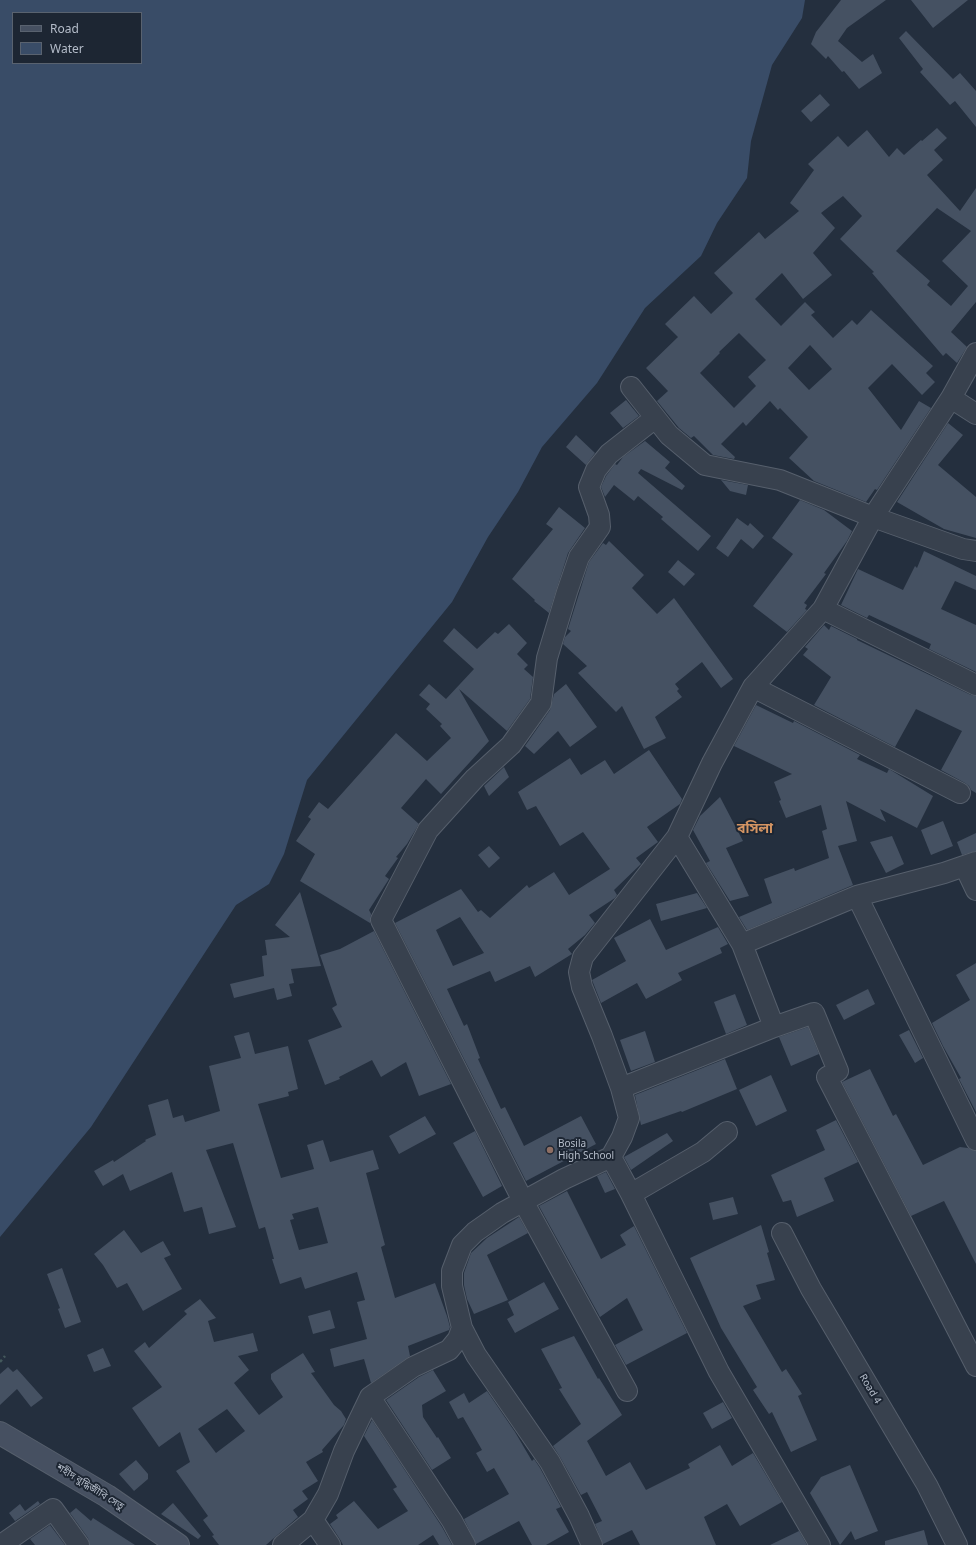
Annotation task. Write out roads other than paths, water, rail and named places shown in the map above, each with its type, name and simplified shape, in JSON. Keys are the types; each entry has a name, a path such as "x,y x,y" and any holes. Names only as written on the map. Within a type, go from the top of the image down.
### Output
{"main road":[{"name":"শহীদ বুদ্ধিজীবি সেতু","path":"0,1433 107,1496 178,1545"}],"street":[{"path":"592,1545 579,1516 550,1462 476,1355 462,1328 452,1286 452,1271 462,1245 475,1232 523,1201 564,1179 611,1157 622,1137 628,1118 621,1088 582,987 579,972 583,957 677,837 712,763 754,687 823,609 873,516 951,398 976,353"},
{"path":"631,387 669,435 705,465 780,480 963,549 976,551"},
{"path":"951,398 976,414"},
{"path":"627,1391 523,1201 381,920 428,830 475,778 511,745 541,703 547,658 567,592 579,557 600,527 599,515 589,487 596,470 609,454 656,418"},
{"path":"823,609 976,684"},
{"path":"754,687 960,793"},
{"path":"677,837 742,944 774,1027"},
{"path":"742,944 857,896 970,864 976,890"},
{"path":"857,896 976,1140"},
{"path":"621,1088 774,1027 814,1013 838,1071 827,1077 976,1366"},
{"path":"631,1194 703,1152 727,1132"},
{"path":"611,1157 631,1194 719,1372 820,1545"},
{"name":"Road 4","path":"782,1233 811,1289 927,1484 957,1545"},
{"path":"283,1545 313,1520 328,1494 347,1444 370,1397 413,1367 449,1350 458,1339 462,1328"},
{"path":"370,1397 452,1521 464,1545"},
{"path":"1,1545 53,1509 78,1545"},
{"path":"313,1520 330,1545"}],"water":[{"path":"0,0 805,0 802,18 772,65 751,141 747,178 717,223 701,256 645,308 597,383 542,447 518,492 488,537 452,602 307,780 284,854 269,884 236,905 91,1127 0,1237"}],"place":[{"name":"Bosila High School","path":"550,1150"}],"district":[{"name":"বসিলা","path":"755,829"}]}
